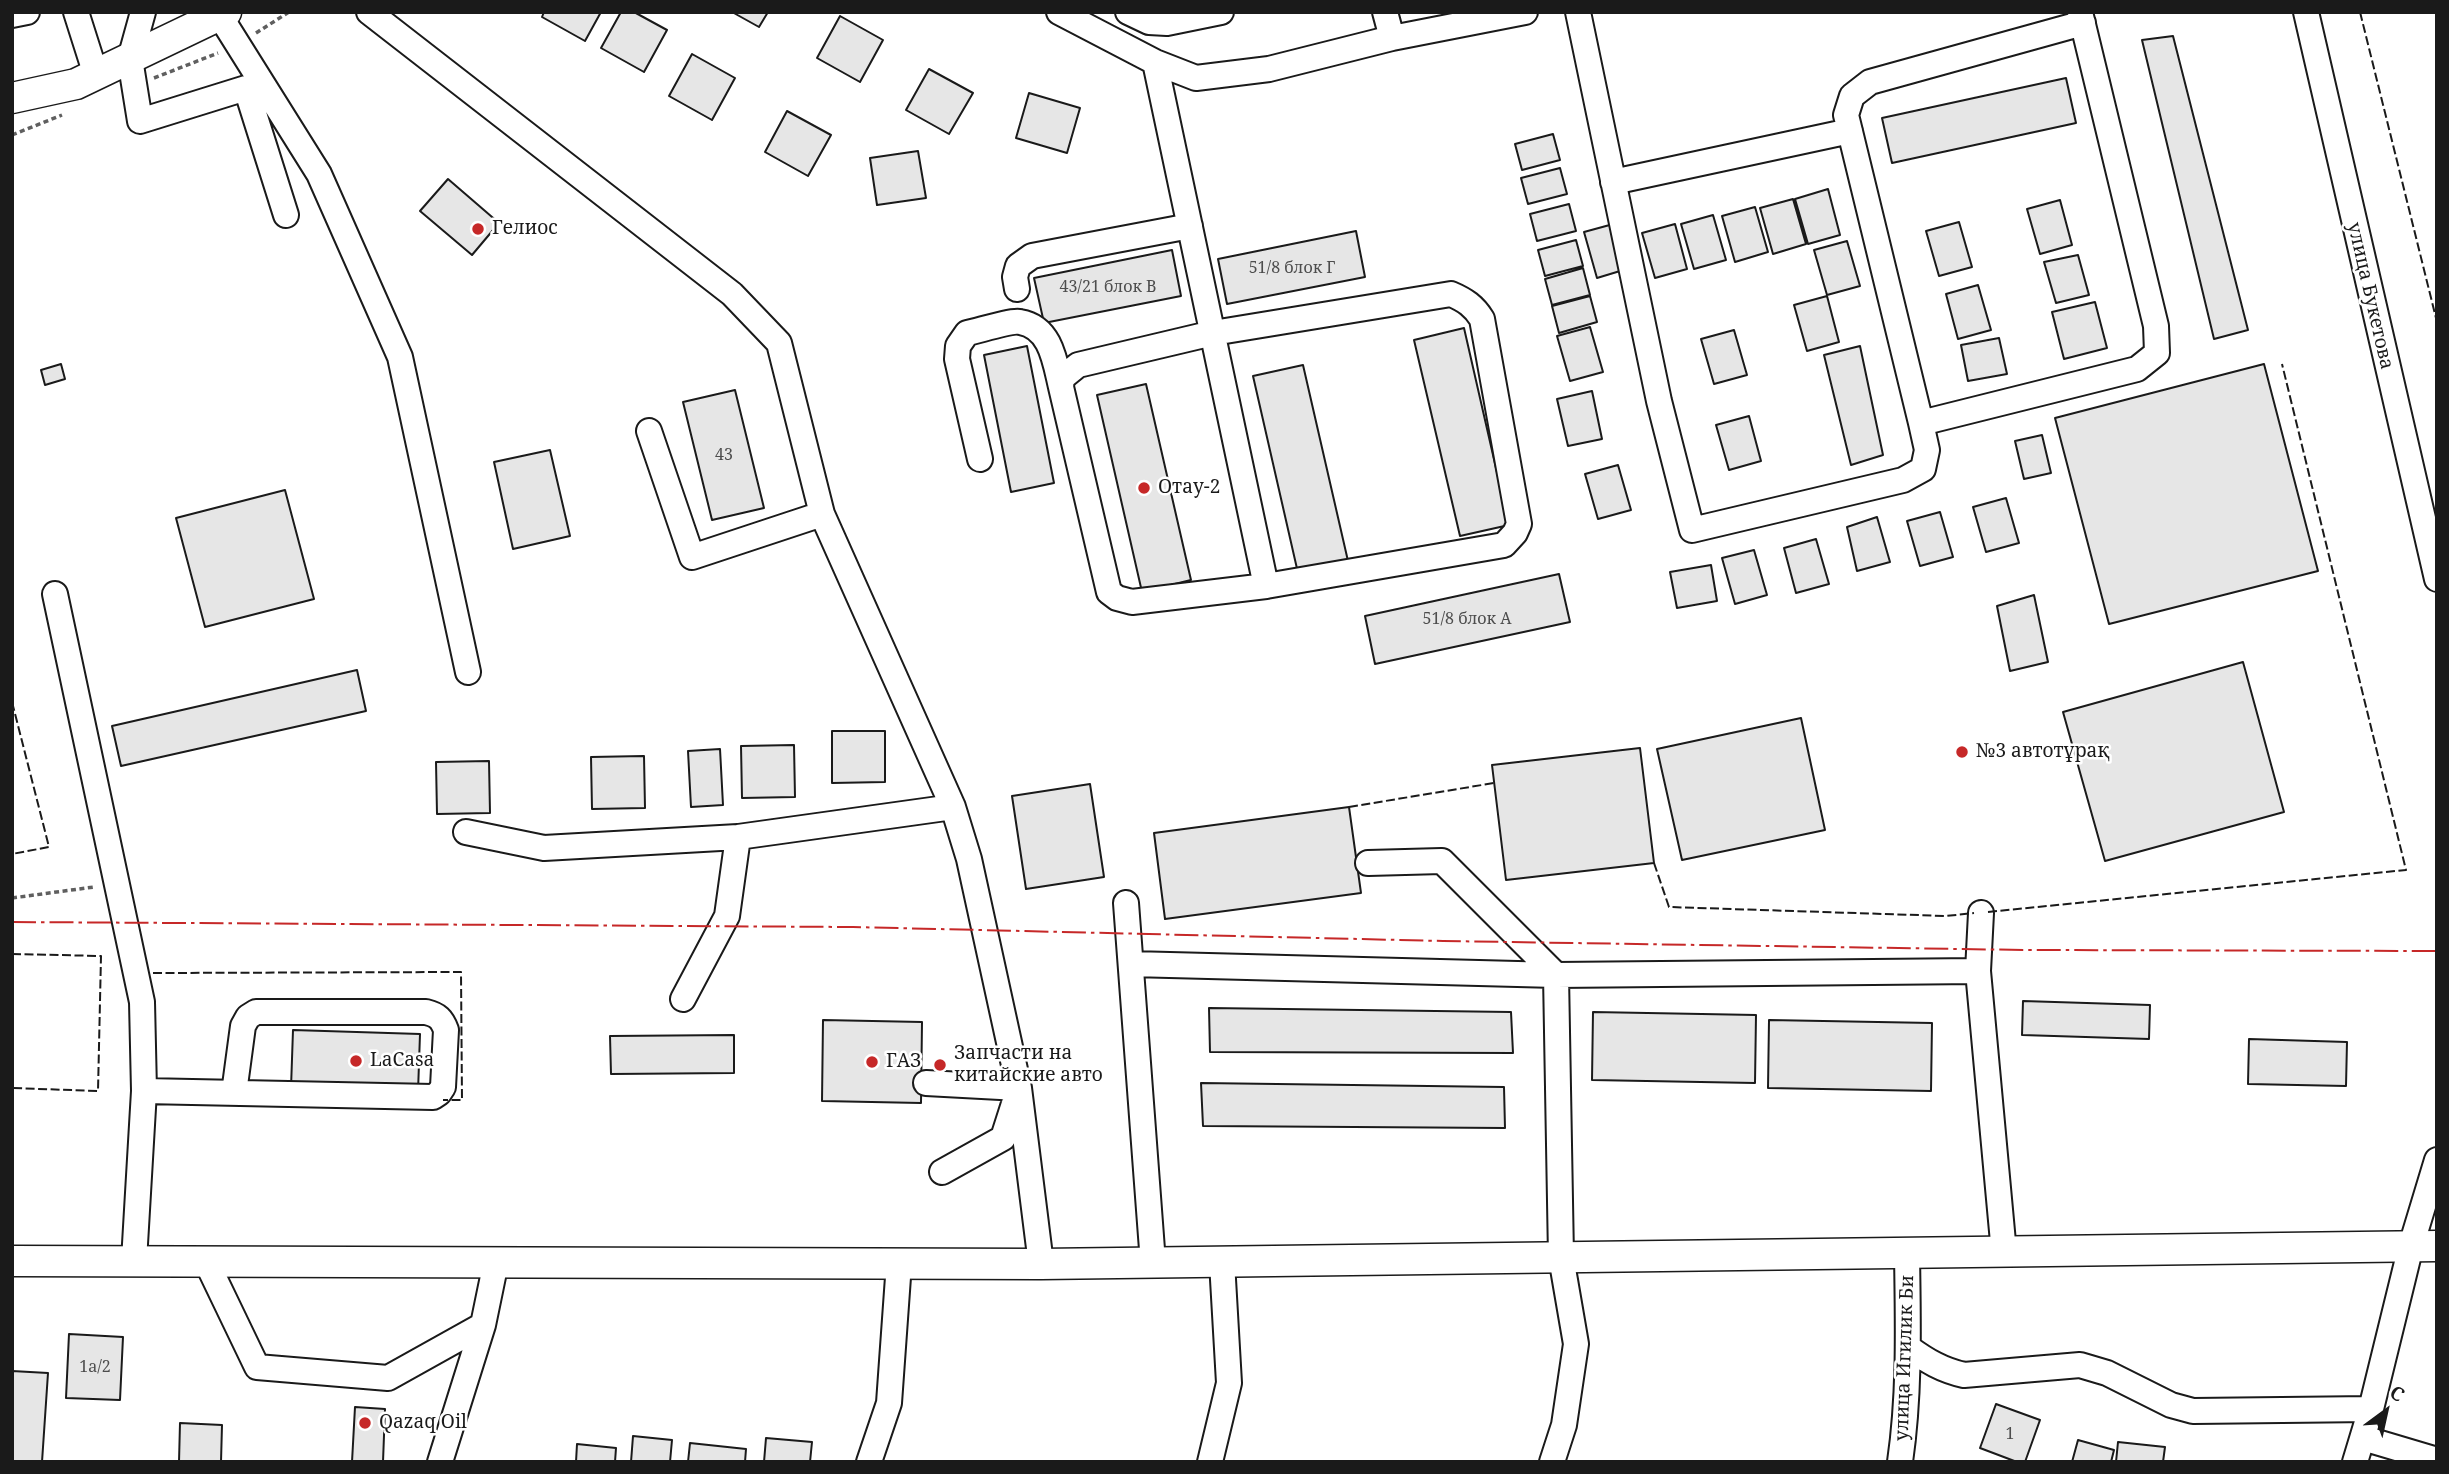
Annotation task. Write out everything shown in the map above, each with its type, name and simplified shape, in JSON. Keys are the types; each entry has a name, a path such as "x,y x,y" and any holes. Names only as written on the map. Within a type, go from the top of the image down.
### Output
{"main road":[{"path":"12,97 76,84 223,14"},
{"path":"12,1261 1041,1264 2424,1246"}],"street":[{"path":"12,15 27,12"},
{"path":"76,12 96,75"},
{"path":"143,12 130,59 140,121 246,88 286,215"},
{"path":"369,12 732,295 779,343 822,514 953,807 969,859 1019,1088 1041,1264"},
{"path":"1128,12 1149,22 1167,23 1221,12"},
{"path":"1385,12 1392,38"},
{"path":"1065,14 1155,62 1196,78 1269,69 1392,38 1525,12"},
{"path":"1578,12 1659,401 1692,530 1903,480 1923,469 1927,450 1846,115 1852,96 1870,82 2081,17 2155,326 2157,353 2137,369 1921,423"},
{"name":"улица Букетова","path":"2306,12 2437,579"},
{"path":"223,14 238,45 319,174 400,357 467,672"},
{"path":"1155,62 1266,586"},
{"path":"1613,182 1850,131"},
{"path":"1017,289 1015,278 1018,265 1031,256 1190,226"},
{"path":"980,459 957,359 958,346 967,333 1019,321 1035,328 1049,342 1109,592 1117,598 1132,602 1266,586 1504,545 1509,542 1519,524 1482,319 1476,309 1451,294 1213,333 1077,365 1062,378 1061,387"},
{"path":"649,431 692,557 822,514"},
{"path":"55,594 142,1002 144,1091 134,1261"},
{"path":"466,832 544,848 738,837 953,807"},
{"path":"682,999 727,916 738,837"},
{"path":"1368,863 1442,861 1556,975 1560,1257 1576,1344 1564,1425 1552,1462"},
{"path":"1126,903 1153,1263"},
{"path":"1981,913 1978,971 2004,1253"},
{"path":"1131,964 1556,975 1978,971"},
{"path":"144,1091 234,1093 433,1097 443,1087 446,1030 437,1015 426,1012 256,1012 248,1017 243,1026 234,1093"},
{"path":"926,1083 1019,1088"},
{"path":"942,1172 1003,1138 1019,1088"},
{"path":"2355,1462 2424,1246 2437,1160"},
{"name":"улица Игилик Би","path":"1900,1462 1906,1424 1909,1348 1907,1254"},
{"path":"440,1462 483,1325 496,1262"},
{"path":"1210,1462 1229,1383 1222,1262"},
{"path":"207,1263 257,1367 388,1378 483,1325"},
{"path":"869,1462 889,1403 899,1264"},
{"path":"1909,1348 1930,1363 1964,1375 2080,1365 2107,1373 2171,1405 2193,1410 2371,1409"},
{"path":"2363,1438 2437,1460"}],"path":[{"path":"238,45 289,12"},
{"path":"12,898 117,884"}],"building":[{"path":"544,12 601,12 585,41 542,17"},
{"path":"621,12 634,12 667,30 644,72 601,48"},
{"path":"732,12 768,12 759,27"},
{"path":"840,16 883,40 860,82 817,58"},
{"path":"2173,36 2248,330 2214,339 2142,40"},
{"path":"692,54 735,78 712,120 669,96"},
{"path":"929,69 973,93 949,134 906,110"},
{"path":"2066,78 2076,123 1892,163 1882,118"},
{"path":"1029,93 1080,108 1067,153 1016,138"},
{"path":"787,111 831,135 808,176 765,152"},
{"path":"1553,134 1560,160 1522,170 1515,144"},
{"path":"918,151 926,198 877,205 870,158"},
{"path":"1560,168 1567,194 1528,204 1521,178"},
{"path":"448,179 499,223 472,255 420,211"},
{"path":"1828,189 1840,235 1808,244 1795,199"},
{"path":"1793,199 1806,244 1773,254 1760,208"},
{"path":"2060,200 2072,245 2040,254 2027,209"},
{"path":"1569,204 1576,231 1537,241 1530,214"},
{"path":"1755,207 1768,252 1735,262 1722,216"},
{"path":"1713,215 1726,260 1694,269 1681,224"},
{"path":"1959,222 1972,267 1939,276 1926,231"},
{"path":"1617,223 1630,268 1597,278 1584,232"},
{"path":"1675,224 1687,269 1655,278 1642,233"},
{"path":"1356,231 1365,277 1227,304 1218,259"},
{"path":"1576,240 1583,266 1545,276 1538,250"},
{"path":"1847,241 1860,286 1827,295 1814,250"},
{"path":"1172,250 1181,296 1044,323 1034,278"},
{"path":"2078,255 2089,295 2056,303 2044,262"},
{"path":"1583,268 1590,295 1552,305 1545,279"},
{"path":"1978,285 1991,330 1958,339 1946,294"},
{"path":"1590,296 1597,322 1559,333 1552,306"},
{"path":"1827,296 1839,342 1807,351 1794,305"},
{"path":"2095,302 2107,348 2064,359 2052,312"},
{"path":"1590,327 1603,372 1570,381 1557,336"},
{"path":"1464,328 1509,525 1460,536 1414,340"},
{"path":"1734,330 1747,375 1714,384 1701,339"},
{"path":"1999,338 2007,374 1968,381 1961,345"},
{"path":"1027,346 1054,483 1011,492 984,355"},
{"path":"1860,346 1883,455 1851,465 1824,355"},
{"path":"61,364 65,379 45,385 41,370"},
{"path":"2264,364 2318,571 2109,624 2055,418"},
{"name":"Отау-2","path":"1303,365 1348,561 1298,573 1253,376"},
{"name":"Отау-2","path":"1146,384 1191,580 1142,592 1097,395"},
{"path":"735,390 764,508 712,520 683,402"},
{"path":"1592,391 1602,439 1568,446 1557,399"},
{"path":"1749,416 1761,461 1729,470 1716,425"},
{"path":"2042,435 2051,473 2024,479 2015,441"},
{"path":"550,450 570,536 513,549 494,462"},
{"path":"1618,465 1631,510 1598,519 1585,474"},
{"path":"285,490 314,599 205,627 176,518"},
{"path":"2006,498 2019,543 1986,552 1973,507"},
{"path":"1940,512 1953,557 1920,566 1907,521"},
{"path":"1877,517 1890,562 1857,571 1847,527"},
{"path":"1816,539 1829,584 1796,593 1784,548"},
{"path":"1754,550 1767,595 1735,604 1722,558"},
{"path":"1711,565 1717,601 1677,608 1670,572"},
{"path":"1559,574 1570,622 1375,664 1365,616"},
{"path":"2034,595 2048,662 2010,671 1997,606"},
{"path":"2243,662 2284,812 2105,861 2063,712"},
{"path":"357,670 366,711 121,766 112,726"},
{"path":"1801,718 1825,830 1682,860 1657,749"},
{"path":"832,731 885,731 885,782 832,783"},
{"path":"794,745 795,797 742,798 741,746"},
{"path":"1640,748 1654,863 1506,880 1492,765"},
{"path":"720,749 723,805 691,807 688,751"},
{"path":"644,756 645,808 592,809 591,757"},
{"path":"489,761 490,813 437,814 436,762"},
{"path":"1090,784 1104,877 1026,889 1012,796"},
{"path":"1349,807 1361,893 1165,919 1154,833"},
{"path":"2023,1001 2150,1005 2149,1039 2022,1035"},
{"path":"1209,1008 1511,1012 1513,1053 1210,1052"},
{"path":"1593,1012 1756,1015 1755,1083 1592,1080"},
{"name":"ГАЗ","path":"823,1020 922,1022 921,1103 822,1101"},
{"path":"1769,1020 1932,1023 1931,1091 1768,1088"},
{"name":"LaCasa","path":"293,1030 420,1034 418,1092 291,1088"},
{"path":"734,1035 734,1073 611,1074 610,1036"},
{"path":"2249,1039 2347,1042 2346,1086 2248,1084"},
{"path":"1201,1083 1504,1087 1505,1128 1203,1126"},
{"path":"69,1334 123,1337 120,1400 66,1398"},
{"path":"12,1371 48,1373 42,1462 12,1462"},
{"path":"1996,1404 2040,1420 2025,1462 2017,1462 1980,1448"},
{"path":"355,1407 385,1409 383,1462 352,1462"},
{"path":"180,1423 222,1425 221,1462 179,1462"},
{"path":"633,1436 672,1440 670,1462 631,1462"},
{"path":"766,1438 812,1442 810,1462 764,1462"},
{"path":"2078,1440 2114,1450 2111,1462 2072,1462"},
{"path":"2118,1442 2165,1447 2163,1462 2116,1462"},
{"path":"690,1443 746,1449 745,1462 688,1462"},
{"path":"577,1444 616,1448 615,1462 576,1462"}],"fence":[{"path":"2360,12 2437,322"},
{"path":"1988,912 2406,870 2282,364"},
{"path":"12,702 49,847 12,854"},
{"path":"1349,807 1494,783"},
{"path":"1654,863 1669,907 1946,916 1974,913"},
{"path":"12,954 101,956 98,1091 12,1088"},
{"path":"153,973 461,972 462,1100 443,1100"}],"power":[{"path":"12,922 853,927 1443,941 2026,950 2437,951"}],"place":[{"name":"Гелиос","path":"478,229"},
{"name":"Отау-2","path":"1144,488"},
{"name":"№3 автотұрақ","path":"1962,752"},
{"name":"LaCasa","path":"356,1061"},
{"name":"ГАЗ","path":"872,1062"},
{"name":"Запчасти на китайские авто","path":"940,1065"},
{"name":"Qazaq Oil","path":"365,1423"}]}
